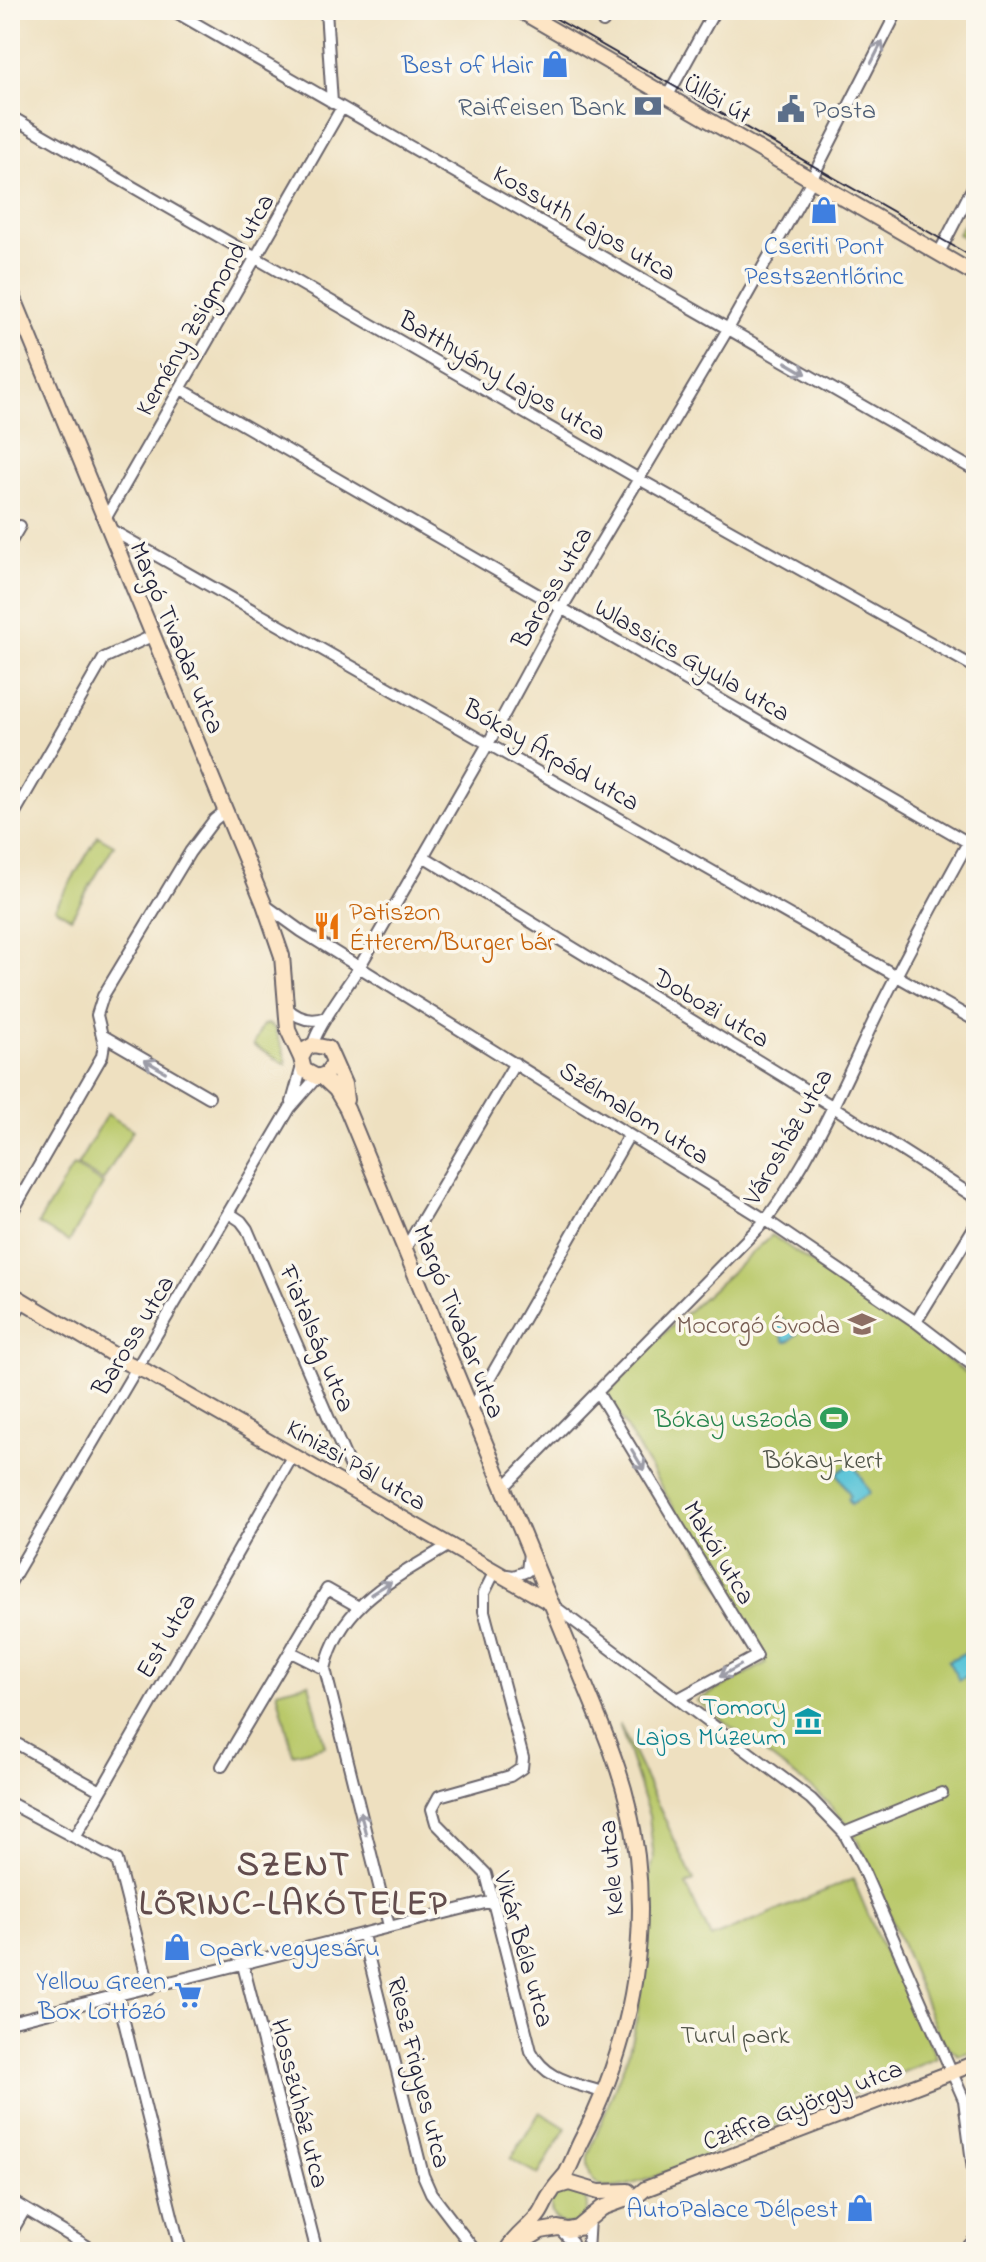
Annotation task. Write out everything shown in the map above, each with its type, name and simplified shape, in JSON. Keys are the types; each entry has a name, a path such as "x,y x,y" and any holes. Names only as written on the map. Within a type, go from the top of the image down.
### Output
{"street":[{"name":"Kossuth Lajos utca","path":"172,10 976,471"},
{"path":"326,10 336,106"},
{"path":"603,22 609,10"},
{"path":"667,97 715,10"},
{"name":"Baross utca","path":"10,1583 290,1108 318,1030 360,966 562,608 728,329 811,180 898,10"},
{"name":"Üllői út","path":"528,12 667,97 976,275"},
{"name":"Kemény Zsigmond utca","path":"105,524 257,257 336,106"},
{"name":"Batthyány Lajos utca","path":"10,116 639,479 976,668"},
{"path":"939,253 976,181"},
{"name":"Margó Tivadar utca","path":"12,298 264,904 282,956 287,1008 311,1053 308,1074 319,1077 336,1090 347,1109 552,1604 811,1799 844,1833 964,2100 976,2193"},
{"name":"Wlassics Gyula utca","path":"181,389 972,845"},
{"name":"Bókay Árpád utca","path":"105,524 976,1021"},
{"path":"10,543 20,526"},
{"path":"10,821 104,658 152,636"},
{"path":"10,1216 102,1056 104,1044 97,1015 103,996 190,852 214,820 224,812"},
{"name":"Városház utca","path":"503,1488 766,1220 782,1198 832,1106 897,974 972,845 976,828"},
{"name":"Dobozi utca","path":"423,856 832,1106 976,1198"},
{"name":"Szélmalom utca","path":"264,904 301,931 766,1220 916,1322 976,1368"},
{"path":"287,1008 303,1019 314,1021 329,1017"},
{"path":"102,1035 209,1097"},
{"name":"Margó Tivadar utca","path":"311,1053 332,1055 333,1064 344,1084 347,1109"},
{"path":"405,1249 515,1063"},
{"path":"319,1077 331,1070 333,1064"},
{"name":"Baross utca","path":"290,1108 319,1077"},
{"path":"471,1411 629,1135"},
{"name":"Fiatalság utca","path":"229,1213 247,1229 352,1472 349,1487"},
{"path":"916,1322 976,1224"},
{"path":"10,1323 16,1297"},
{"name":"Kinizsi Pál utca","path":"16,1297 552,1604"},
{"name":"Makói utca","path":"598,1393 757,1656 678,1699"},
{"name":"Est utca","path":"75,1837 293,1455"},
{"path":"389,1926 325,1669 330,1652 357,1606 451,1544"},
{"path":"499,1573 514,1576 527,1571 529,1551"},
{"name":"Vikár Béla utca","path":"499,1573 484,1593 484,1611 523,1758 522,1768 510,1776 447,1792 439,1796 432,1809 436,1823 482,1868 531,2051 537,2062 550,2075 605,2093"},
{"path":"222,1766 327,1589 357,1606"},
{"name":"Kele utca","path":"552,1604 623,1786 636,1848 640,1901 636,1975 628,2017 605,2093 567,2172 555,2187"},
{"path":"291,1652 325,1669"},
{"path":"12,1741 101,1791"},
{"path":"844,1833 942,1793"},
{"path":"10,1803 111,1855 120,1866 150,1989"},
{"path":"10,2022 493,1901"},
{"name":"Riesz Frigyes utca","path":"363,1935 423,2175 431,2193 476,2252"},
{"name":"Hosszúház utca","path":"243,1965 317,2252"},
{"path":"118,1997 181,2252"},
{"name":"Cziffra György utca","path":"506,2251 512,2240 539,2214 555,2187 569,2183 612,2193 645,2189 976,2063"},
{"name":"Kele utca","path":"586,2133 580,2168 586,2188"},
{"path":"586,2188 593,2204 587,2252"},
{"name":"Cziffra György utca","path":"506,2251 541,2231 578,2228 602,2208 638,2195 645,2189"},
{"path":"10,2200 97,2252"},
{"path":"546,2202 548,2218 572,2242 574,2252"},
{"path":"10,2235 25,2209"},
{"path":"963,2252 976,2238"}],"green space":[{"path":"976,202 976,244 958,234"},
{"path":"98,836 114,845 71,918 55,908"},
{"path":"269,1024 275,1029 286,1064 253,1045 263,1025"},
{"path":"107,1114 133,1130 103,1181 77,1166"},
{"path":"73,1166 103,1184 69,1242 38,1224"},
{"name":"Bókay-kert","path":"772,1235 976,1380 976,2051 958,2055 940,2039 851,1828 819,1794 697,1701 766,1663 603,1389"},
{"path":"309,1683 325,1746 293,1754 277,1691"},
{"name":"Turul park","path":"619,1723 694,1881 686,1885 711,1938 853,1879 893,1973 899,1978 937,2058 652,2178 608,2188 593,2181 588,2156 628,2054 637,2017 647,1929 646,1886 654,1859 649,1816"},
{"path":"540,2112 566,2128 538,2175 511,2159"},
{"path":"569,2189 581,2195 587,2207 581,2219 569,2225 557,2219 551,2207 557,2195"}],"water":[{"path":"782,1319 798,1333 785,1342 776,1325"},
{"path":"853,1463 870,1493 851,1504 848,1498 851,1496 837,1473"},
{"path":"966,1652 976,1671 959,1680 948,1661"}],"tram line":[{"path":"541,10 976,259"}],"place":[{"name":"Best of Hair","path":"555,64"},
{"name":"Raiffeisen Bank","path":"648,106"},
{"name":"Posta","path":"791,109"},
{"name":"Cseriti Pont Pestszentlőrinc","path":"824,210"},
{"name":"Patiszon Étterem/Burger bár","path":"327,926"},
{"name":"Mocorgó Óvoda","path":"862,1324"},
{"name":"Bókay uszoda","path":"834,1418"},
{"name":"Tomory Lajos Múzeum","path":"808,1721"},
{"name":"Opark vegyesáru","path":"177,1947"},
{"name":"Yellow Green Box Lottózó","path":"188,1995"},
{"name":"AutoPalace Délpest","path":"860,2208"}],"district":[{"name":"SZENT LŐRINC-LAKÓTELEP","path":"294,1882"}]}
